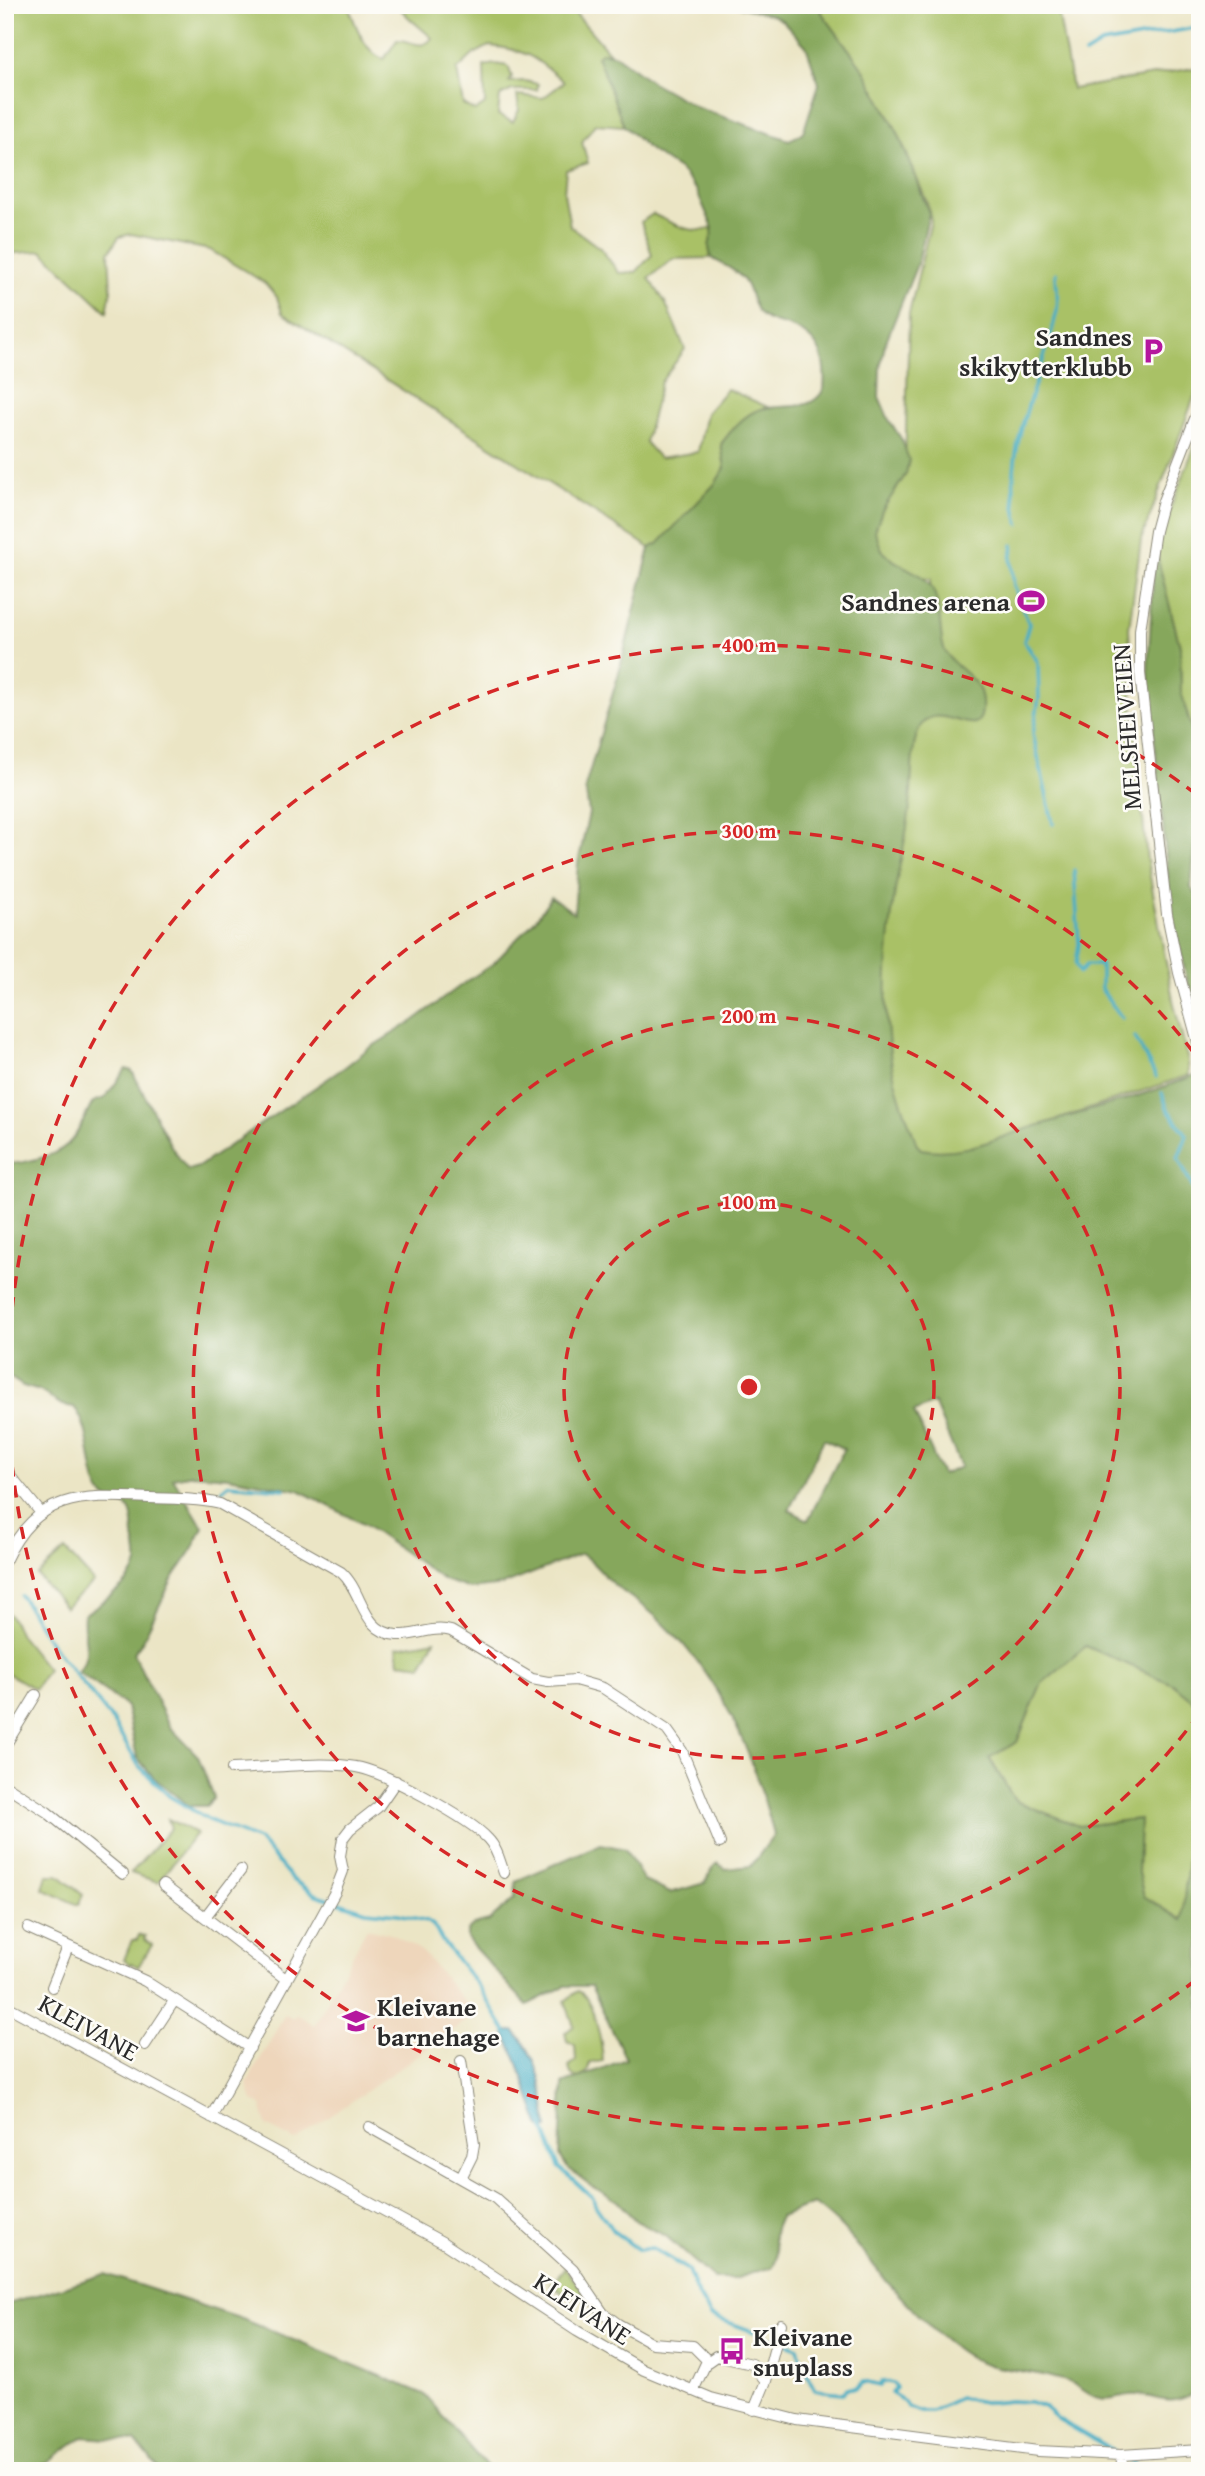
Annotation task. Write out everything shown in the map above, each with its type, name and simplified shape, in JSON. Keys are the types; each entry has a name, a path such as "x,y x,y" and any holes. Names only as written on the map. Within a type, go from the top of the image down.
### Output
{"street":[{"name":"MELSHEIVEIEN","path":"1200,406 1154,531 1140,630 1140,673 1167,914 1179,973 1200,1051"},
{"path":"5,1469 41,1513"},
{"path":"5,1561 17,1538 41,1513 71,1500 92,1496 204,1500 220,1504 341,1572 351,1583 372,1623 383,1632 396,1635 439,1629 451,1631 532,1679 548,1682 575,1680 603,1688 672,1734 682,1751 720,1843"},
{"path":"5,1746 36,1695"},
{"path":"232,1769 343,1765 376,1772 480,1831 495,1848 504,1873"},
{"path":"211,2117 341,1879 343,1838 378,1807 396,1781"},
{"path":"5,1785 47,1812 123,1874"},
{"path":"205,1917 241,1870"},
{"path":"163,1885 287,1980"},
{"path":"28,1928 127,1971 250,2048"},
{"path":"52,1987 68,1947"},
{"path":"145,2045 174,2001"},
{"name":"KLEIVANE","path":"5,2005 442,2242 610,2352 693,2391 754,2410 823,2424 1038,2451 1121,2455 1200,2450"},
{"path":"461,2061 474,2144 472,2156 461,2178"},
{"path":"369,2127 504,2205 573,2269 610,2319 652,2343 693,2346 708,2361"},
{"path":"754,2410 781,2324"},
{"path":"693,2391 708,2361 716,2356 747,2362 757,2368 765,2381"},
{"path":"1121,2455 1123,2471"}],"shaded area":[{"path":"367,1928 394,1935 418,1949 475,2015 295,2141 267,2126 261,2105 253,2101 247,2083 285,2014 294,2018 297,2013 314,2026"}],"green space":[{"path":"5,5 348,5 366,44 377,56 384,59 397,40 420,45 432,38 398,5 568,5 609,52 602,52 598,56 624,126 595,124 582,142 588,163 566,170 564,193 570,226 601,249 619,273 636,272 652,255 641,222 653,214 690,229 713,228 709,247 711,258 673,259 649,278 665,302 685,349 661,382 645,442 659,458 698,452 706,413 727,389 768,407 747,417 731,431 721,444 725,468 714,485 658,545 650,548 282,313 277,297 265,283 210,250 131,234 119,237 109,252 111,291 107,312 42,251 5,254","holes":["489,46 522,52 564,82 543,98 517,95 519,110 513,122 498,115 500,96 512,90 537,90 538,84 509,82 512,77 508,66 484,66 485,104 475,111 463,104 457,70 474,54"]},
{"path":"732,5 816,5 864,70 898,133 929,213 918,262 885,344 880,369 879,397 902,440 909,460 906,474 882,511 875,531 887,556 919,575 930,585 937,603 944,649 978,687 982,702 981,717 974,723 941,717 929,718 920,727 914,747 909,818 895,892 886,992 888,1037 895,1080 917,1145 921,1149 936,1151 979,1145 1200,1073 1200,1706 1173,1684 1086,1646 1041,1684 1017,1742 989,1758 1015,1801 1079,1826 1140,1819 1138,1873 1144,1896 1182,1920 1194,1796 1200,1790 1200,2368 1192,2394 1174,2400 1138,2395 1099,2398 1057,2378 985,2364 959,2351 923,2320 846,2232 814,2204 780,2217 774,2232 776,2259 772,2267 734,2279 714,2279 666,2236 636,2221 617,2201 567,2167 560,2156 563,2084 626,2059 591,1986 565,1986 527,2005 473,1946 467,1938 467,1931 474,1925 489,1921 515,1898 516,1881 601,1844 625,1849 644,1881 670,1893 705,1883 718,1863 725,1869 751,1866 774,1835 757,1776 720,1695 685,1646 657,1618 612,1583 581,1554 503,1585 470,1589 444,1580 365,1525 299,1490 228,1477 193,1474 173,1478 203,1527 191,1552 171,1581 142,1642 133,1653 170,1727 198,1756 214,1798 206,1806 189,1806 154,1778 137,1757 126,1706 78,1672 86,1651 84,1615 123,1586 137,1563 131,1512 125,1505 108,1499 100,1492 94,1476 84,1424 74,1407 62,1405 5,1374 5,1163 19,1163 47,1156 65,1146 72,1140 93,1102 105,1098 126,1069 132,1071 172,1148 188,1170 198,1167 493,964 535,920 551,897 574,913 578,863 589,813 585,787 618,676 650,548 658,544 714,485 725,468 721,444 737,424 758,410 811,402 824,389 825,377 822,357 813,341 796,329 762,316 743,279 711,258 709,247 713,228 696,189 680,170 651,151 624,126 597,56 602,52 615,55 652,82 698,108 789,140 804,130 819,84 806,46 783,21 772,15","holes":["934,1403 961,1467 942,1475 914,1412","824,1439 844,1449 808,1520 789,1510"]},
{"name":"Sandnes arena","path":"816,5 1057,5 1072,89 1200,67 1200,381 1141,540 1129,628 1133,714 1147,860 1189,1075 903,1172 874,916 927,623 931,579 904,578 886,567 869,529 905,472 909,314 931,221 928,205 898,133 864,70"},
{"path":"1200,432 1200,774 1197,749 1181,692 1180,647 1155,548"},
{"path":"1155,548 1180,647 1181,692 1197,749 1200,774 1200,835 1195,846 1191,888 1200,899 1200,1032 1172,918 1153,725 1148,667"},
{"path":"65,1550 94,1582 65,1607 37,1575"},
{"path":"5,1609 19,1634 47,1669 35,1689 5,1672"},
{"path":"435,1640 422,1665 399,1662 397,1647"},
{"path":"1086,1646 1173,1684 1200,1706 1200,1790 1194,1796 1183,1920 1144,1897 1138,1873 1140,1819 1079,1826 1015,1801 989,1757 1017,1742 1041,1684"},
{"path":"168,1819 196,1833 158,1882 131,1873 171,1828"},
{"path":"47,1875 58,1875 83,1895 78,1905 43,1889"},
{"path":"139,1935 145,1936 144,1939 152,1945 138,1967 124,1960 132,1940 137,1940"},
{"path":"578,1991 584,1995 593,2011 603,2061 589,2063 583,2076 576,2077 570,2072 569,2066 576,2061 575,2045 567,2041 565,2033 574,2026 565,2001"},
{"path":"565,2268 584,2292 571,2299 550,2284"},
{"path":"105,2274 245,2320 424,2394 490,2471 161,2471 135,2441 83,2437 34,2471 5,2471 5,2305"}],"water":[{"path":"514,2031 523,2041 535,2064 548,2128 541,2128 505,2034"}],"waterway":[{"path":"1085,54 1101,44 1200,27"},
{"path":"1019,524 1014,497 1014,470 1025,416 1057,310 1056,273"},
{"path":"1013,545 1011,561 1014,586 1029,624 1024,641 1038,662 1039,698 1033,734 1053,824"},
{"path":"1074,870 1079,944 1076,964 1080,973 1086,965 1101,965 1101,989 1122,1018"},
{"path":"1135,1037 1156,1077"},
{"path":"1162,1093 1168,1110 1187,1135 1178,1158 1197,1196 1200,1211"},
{"path":"222,1490 229,1484 284,1489"},
{"path":"21,1596 51,1644 110,1717 139,1766 169,1796 209,1820 260,1841 292,1879 314,1894 366,1911 398,1914 433,1925 481,1990 508,2035"},
{"path":"543,2127 559,2167 593,2198 613,2231 639,2250 652,2248 688,2270 696,2291 711,2316 798,2348 803,2367 815,2390 843,2393 847,2388 856,2388 864,2382 880,2386 882,2381 893,2383 896,2388 891,2393 904,2401 907,2407 917,2411 932,2411 959,2398 990,2403 1030,2402 1044,2407 1058,2419 1114,2452"},
{"path":"1123,2457 1146,2471"}],"place":[{"name":"Sandnes skikytterklubb","path":"1153,351"},
{"name":"Sandnes arena","path":"1031,601"},
{"name":"Kleivane barnehage","path":"356,2021"},
{"name":"Kleivane snuplass","path":"732,2351"}]}
